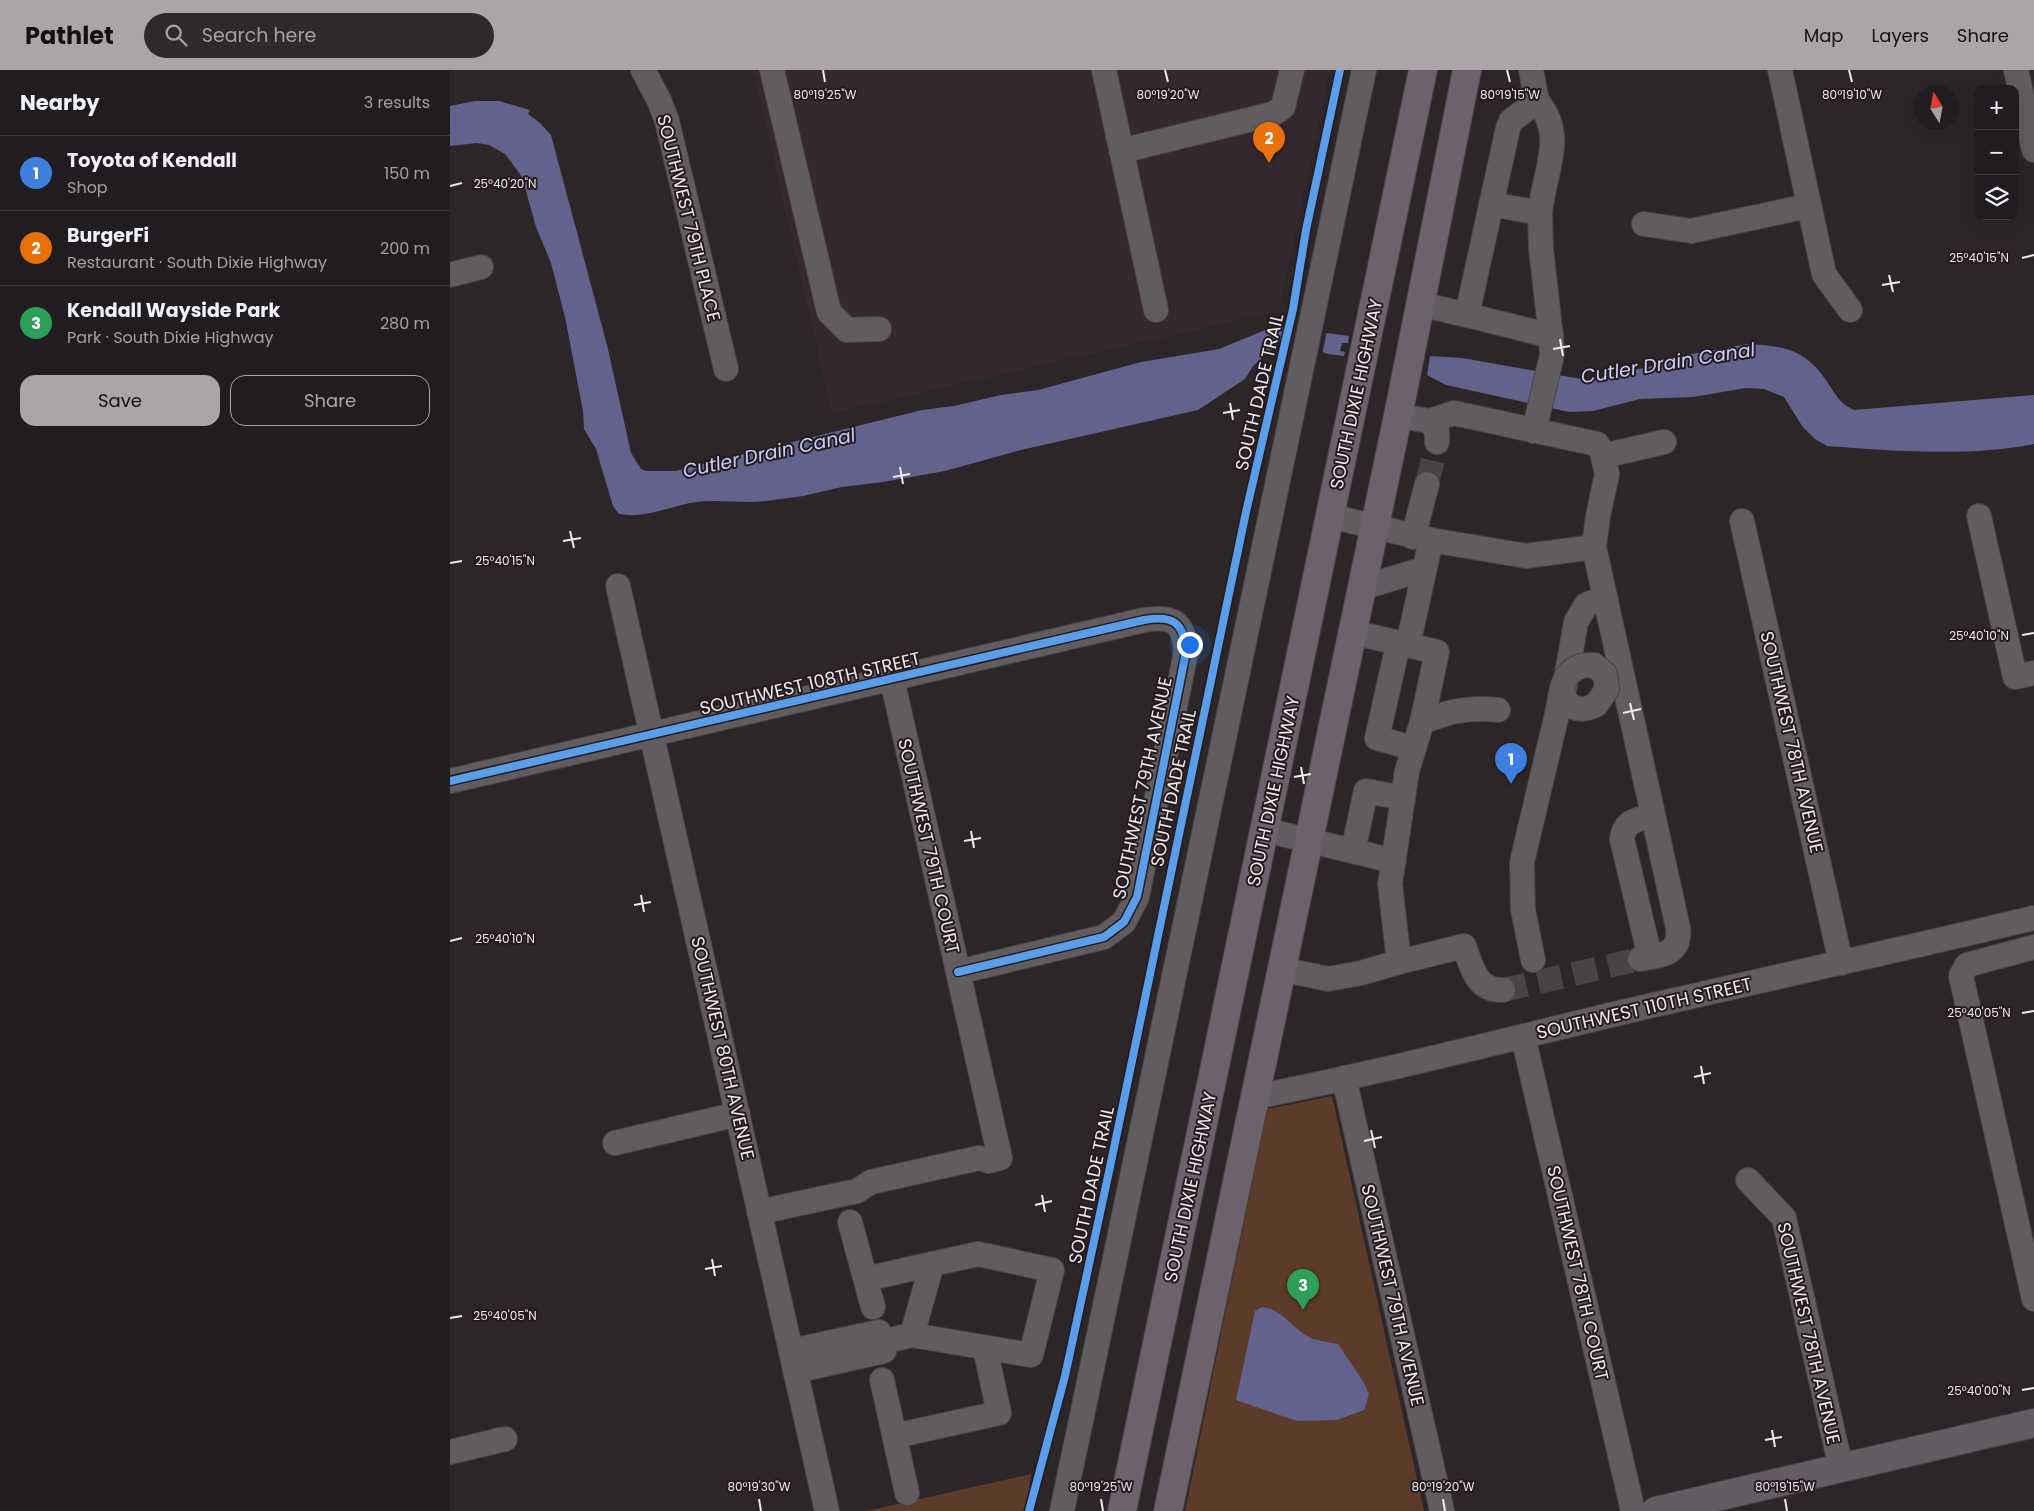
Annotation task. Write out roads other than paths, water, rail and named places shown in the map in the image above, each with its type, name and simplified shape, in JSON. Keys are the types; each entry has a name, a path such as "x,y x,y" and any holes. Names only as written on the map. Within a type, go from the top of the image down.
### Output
{"highway":[{"name":"SOUTH DIXIE HIGHWAY","path":"1122,1511 1423,70"},
{"path":"1168,1511 1398,416 1467,70"},
{"path":"1207,1106 1255,1097"}],"main road":[{"path":"1656,1511 2034,1423"}],"street":[{"name":"SOUTHWEST 79TH PLACE","path":"643,70 659,100 667,121 726,370"},
{"path":"772,70 829,312 847,330 879,330"},
{"path":"1104,70 1156,310"},
{"path":"1121,151 1273,114 1283,106 1292,70"},
{"path":"1062,1511 1364,70"},
{"path":"1780,70 1824,274 1850,310"},
{"path":"2016,70 2034,150"},
{"path":"1467,315 1508,128 1534,85"},
{"path":"1534,85 1550,120 1554,138 1542,190 1540,213 1541,249 1552,355 1535,425"},
{"path":"1491,204 1540,213"},
{"path":"1644,224 1691,231 1808,206"},
{"path":"450,275 482,268"},
{"path":"1420,304 1551,336"},
{"path":"1398,416 1433,432 1454,413 1535,425 1597,444 1603,456 1607,474 1594,547 1600,599 1653,816 1679,939 1675,948 1668,952 1645,958 1622,839 1627,824 1637,819 1653,816"},
{"path":"1603,456 1664,442"},
{"path":"1412,748 1377,738 1424,569 1422,538 1426,484"},
{"path":"1330,516 1422,538 1526,556 1594,547"},
{"path":"1979,516 2024,675"},
{"name":"SOUTHWEST 78TH AVENUE","path":"1742,521 1841,963"},
{"path":"1361,588 1424,569"},
{"name":"SOUTHWEST 80TH AVENUE","path":"618,586 827,1511"},
{"path":"1533,960 1523,910 1522,862 1562,708 1564,683 1576,622 1586,605 1600,599"},
{"name":"SOUTHWEST 108TH STREET","path":"450,781 652,736 1144,620 1170,619 1177,623"},
{"name":"SOUTHWEST 79TH AVENUE","path":"958,972 1104,937 1118,928 1130,916 1137,897 1186,652 1182,631 1177,623"},
{"path":"1352,632 1402,652 1437,652 1422,722 1412,748 1390,884 1399,962"},
{"name":"SOUTHWEST 79TH COURT","path":"759,1212 857,1191 871,1182 979,1158 995,1159 958,972 892,679"},
{"path":"1422,722 1460,709 1474,707 1498,710"},
{"path":"1356,837 1366,791 1403,798"},
{"path":"1265,830 1308,842 1394,860"},
{"name":"SOUTHWEST 110TH STREET","path":"1255,1097 2034,918"},
{"path":"1999,927 2000,956"},
{"path":"1281,969 1319,979 1328,978 1361,973 1464,946 1479,982 1486,988 1504,990"},
{"path":"2034,946 1967,965 1962,970 1961,982 2034,1298"},
{"name":"SOUTHWEST 78TH COURT","path":"1523,1036 1634,1511"},
{"name":"SOUTHWEST 79TH AVENUE","path":"1344,1078 1442,1511"},
{"path":"615,1143 738,1114"},
{"name":"SOUTHWEST 78TH AVENUE","path":"1748,1180 1784,1218 1841,1468"},
{"path":"850,1222 873,1307"},
{"path":"793,1361 912,1335 1032,1355 1052,1270 978,1254 866,1279"},
{"path":"912,1335 932,1264"},
{"path":"895,1436 998,1413 985,1348"},
{"path":"882,1380 907,1493"},
{"path":"450,1452 505,1439"}],"water":[{"name":"Cutler Drain Canal","path":"475,101 499,101 530,110 528,114 539,122 551,135 607,345 631,453 641,469 646,471 675,471 922,410 1038,390 1141,362 1219,349 1275,326 1349,336 1348,343 1342,343 1340,351 1345,352 1344,356 1328,354 1283,339 1253,366 1245,379 1198,410 1021,450 945,471 766,501 705,501 638,515 619,514 613,506 596,449 584,429 583,411 565,317 551,263 536,227 522,177 505,154 489,145 477,143 450,146 450,106"},
{"name":"Cutler Drain Canal","path":"1748,344 1773,346 1794,352 1803,357 1820,372 1842,402 1854,410 2034,395 2034,444 1958,452 1827,446 1815,439 1802,426 1784,397 1764,389 1746,388 1693,397 1640,399 1593,411 1569,412 1446,385 1427,375 1430,356 1462,358 1587,380 1662,364 1675,357"},
{"path":"1262,1307 1276,1312 1311,1338 1338,1344 1363,1381 1369,1394 1364,1410 1337,1420 1297,1421 1236,1400 1255,1311"}],"tunnel":[{"path":"1427,484 1437,442"},
{"path":"1503,990 1640,959"}],"place":[{"name":"BurgerFi","path":"1269,163"},
{"name":"Toyota of Kendall","path":"1511,784"},
{"name":"Kendall Wayside Park","path":"1303,1310"}]}
